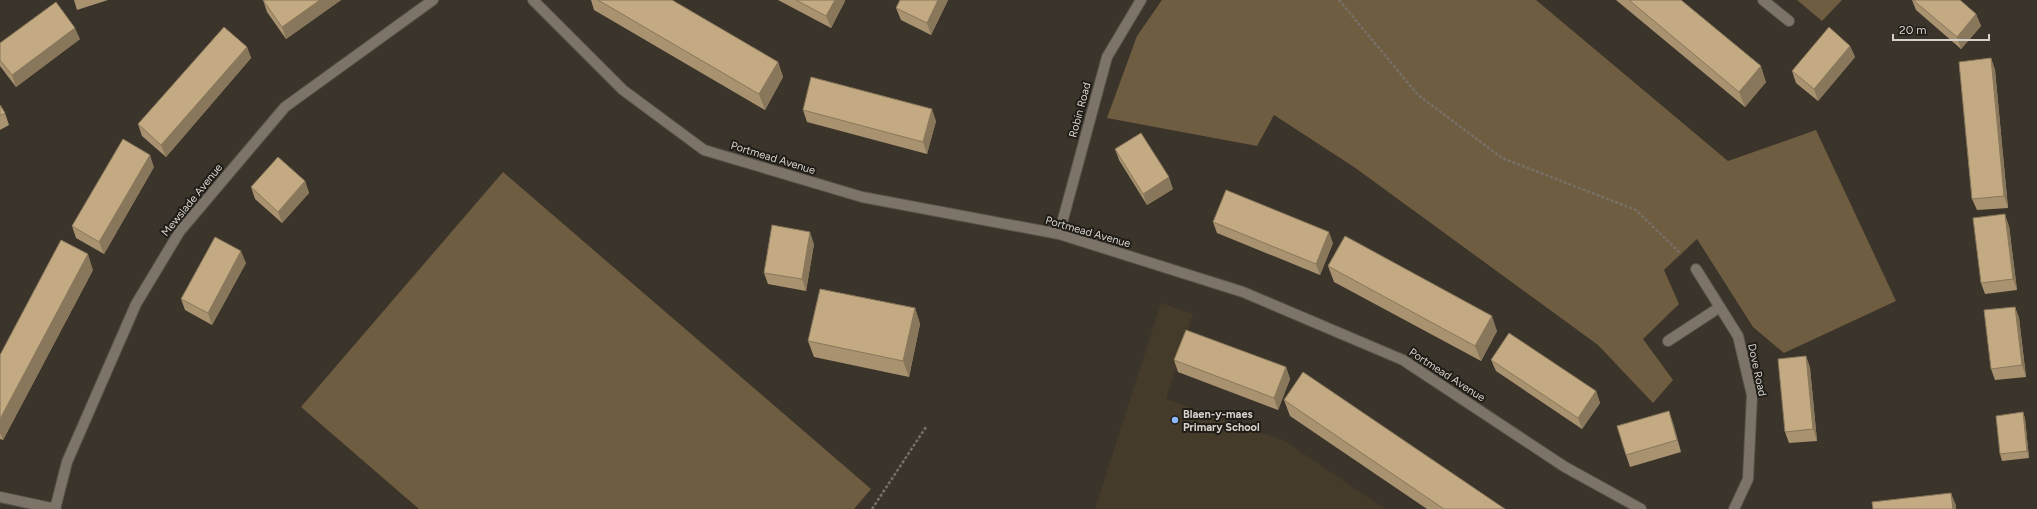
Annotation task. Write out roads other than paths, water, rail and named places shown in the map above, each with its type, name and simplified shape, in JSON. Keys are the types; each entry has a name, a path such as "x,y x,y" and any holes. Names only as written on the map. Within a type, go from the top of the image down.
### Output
{"street":[{"name":"Mewslade Avenue","path":"55,509 67,462 136,304 180,232 285,107 433,0"},
{"name":"Portmead Avenue","path":"533,0 623,90 704,150 862,197 1059,234 1243,292 1403,360 1565,467 1641,509"},
{"name":"Robin Road","path":"1059,234 1107,57 1141,0"},
{"path":"1763,0 1789,21"},
{"name":"Dove Road","path":"1696,269 1738,336 1752,395 1748,479 1734,509"},
{"path":"1668,341 1720,307"},
{"path":"0,497 55,509"}],"place":[{"name":"Blaen-y-maes Primary School","path":"1175,420"}]}
